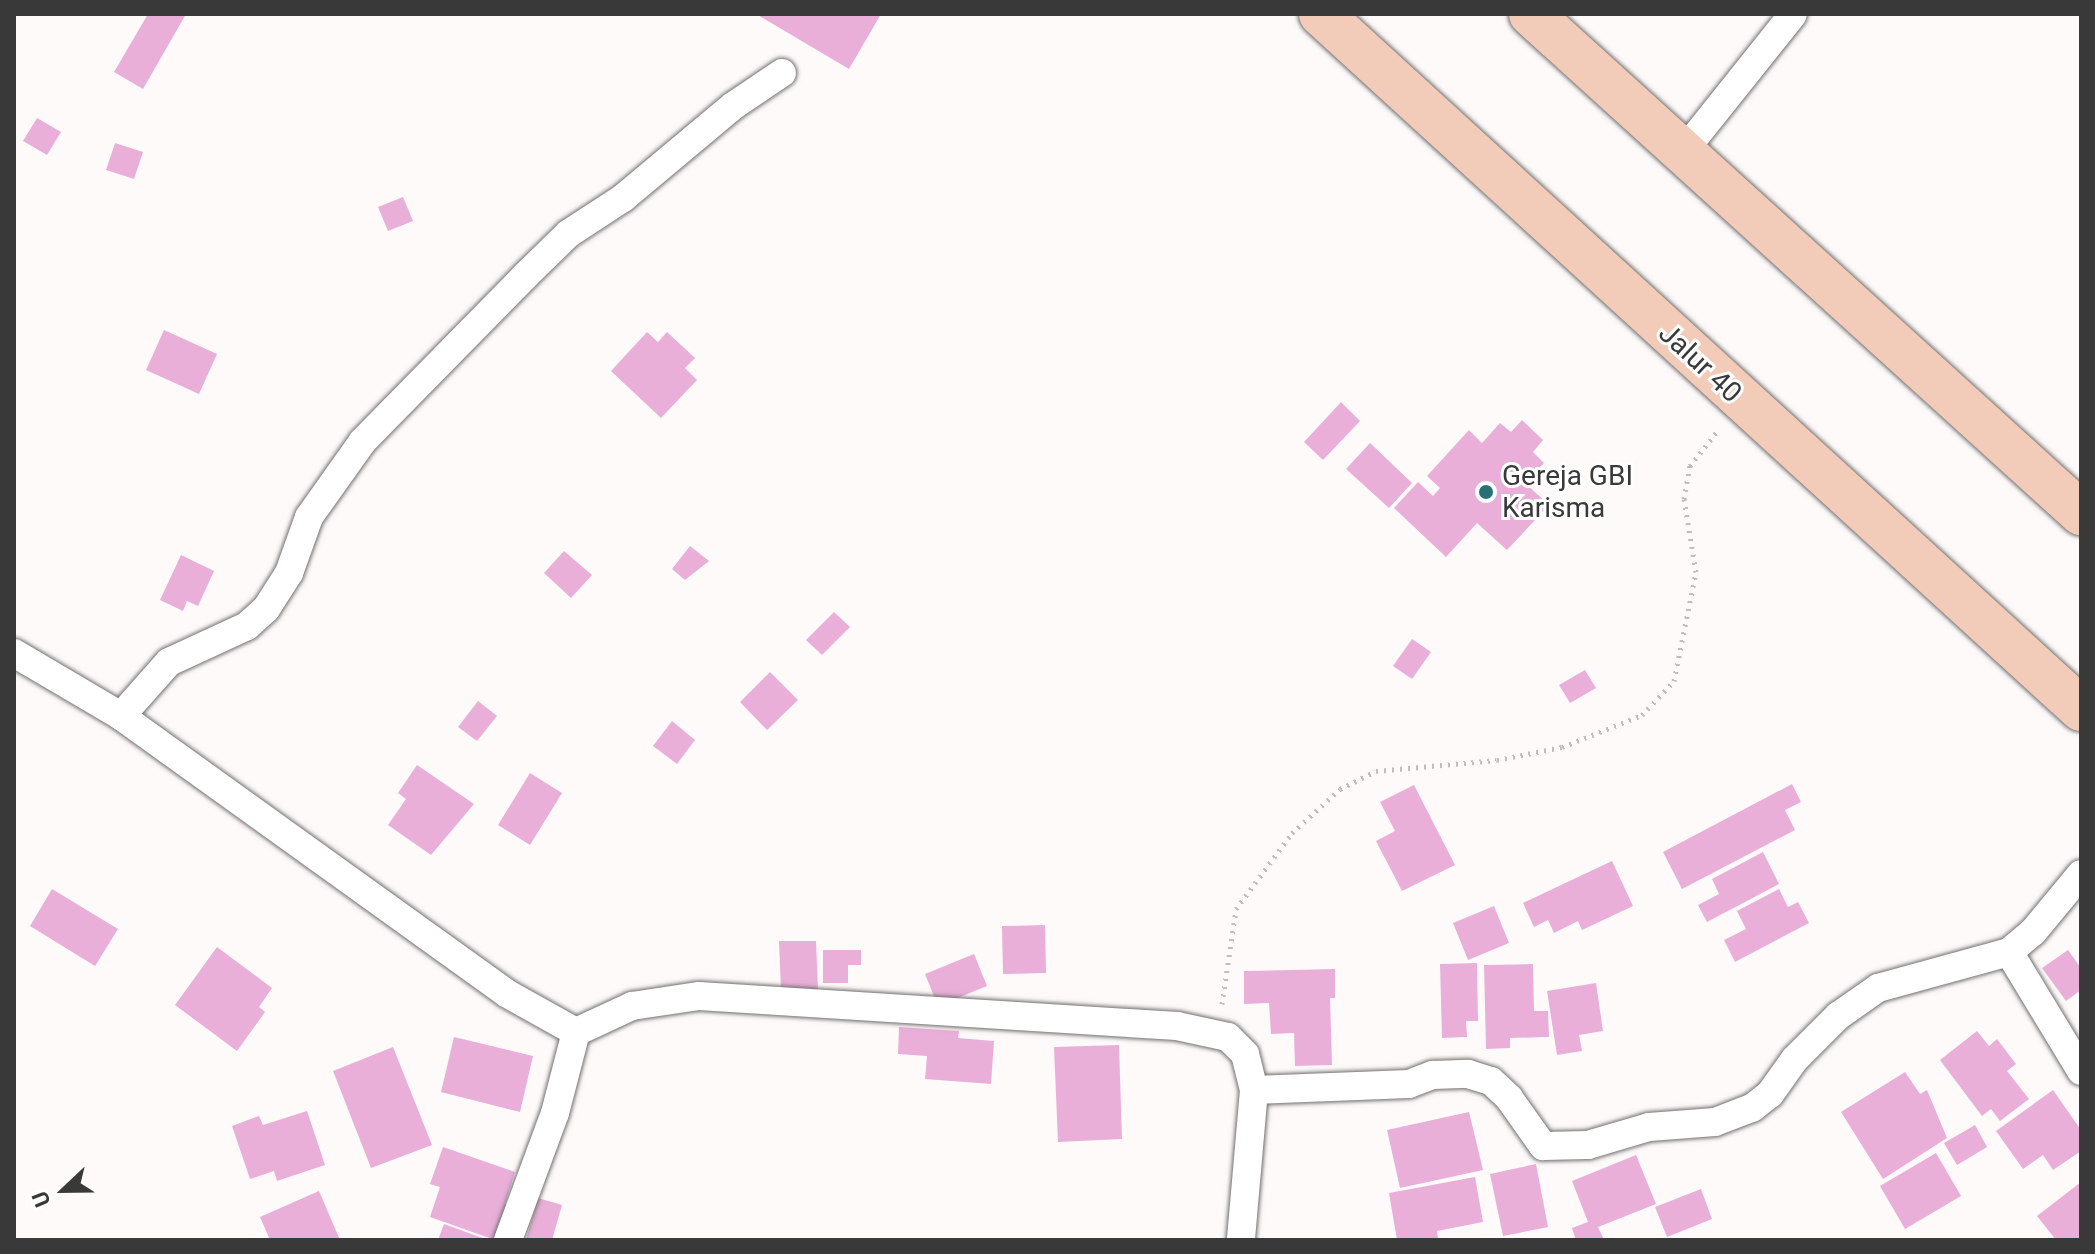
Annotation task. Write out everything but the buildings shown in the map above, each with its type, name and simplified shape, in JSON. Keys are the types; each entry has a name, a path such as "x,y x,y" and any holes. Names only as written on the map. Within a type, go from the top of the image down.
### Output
{"highway":[{"name":"Jalur 40","path":"1321,14 2081,709"},
{"path":"1531,14 2081,513"}],"street":[{"path":"1683,152 1793,14"},
{"path":"121,716 169,662 247,626 266,609 289,573 309,517 363,441 568,234 623,198 733,106 782,73"},
{"path":"14,653 121,716 506,993 576,1032"},
{"path":"1254,1090 1409,1084 1433,1075 1468,1074 1491,1081 1509,1098 1543,1146 1588,1145 1649,1127 1715,1122 1752,1108 1770,1094 1795,1059 1838,1016 1878,988 2009,952 2033,932 2081,874"},
{"path":"2009,952 2081,1071"},
{"path":"576,1032 632,1006 699,996 1177,1026 1217,1033 1239,1043 1254,1090 1241,1240"},
{"path":"508,1240 555,1113 576,1032"}],"path":[{"path":"1217,1033 1236,909 1292,833 1340,789 1376,771 1497,760 1562,747 1642,715 1674,681 1696,572 1684,499 1690,466 1739,399"}],"place":[{"name":"Gereja GBI Karisma","path":"1486,492"}]}
